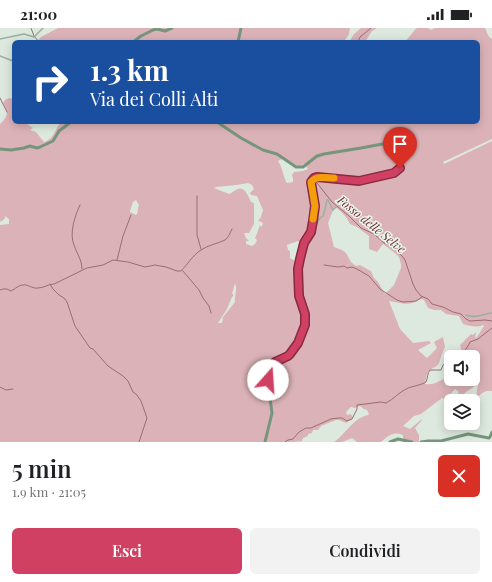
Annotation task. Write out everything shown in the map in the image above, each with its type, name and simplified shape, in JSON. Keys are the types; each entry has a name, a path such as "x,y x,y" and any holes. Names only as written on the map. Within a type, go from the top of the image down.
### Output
{"street":[{"path":"0,39 24,34 34,37 43,28"},
{"path":"136,40 153,30 157,29 164,31 172,28"},
{"path":"238,40 241,28"},
{"path":"0,56 12,61"},
{"path":"0,150 11,150 30,146 37,148 40,147 53,141 59,131 68,124"},
{"path":"220,124 262,150 277,154 296,167 303,167 317,156 324,154 393,142 402,144 405,151 404,158 400,168 394,173 359,181 317,177 312,180 311,184 315,206 311,232"},
{"path":"265,442 272,413 268,391 270,369 275,362 290,354 298,343 305,325 305,314 299,296 298,269 304,243 320,218 323,216 327,200 333,210 336,207"},
{"path":"466,316 473,317 492,313"},
{"path":"421,442 441,441 466,434 490,439 492,432"},
{"path":"390,442 398,439 412,442"}],"shaded area":[{"path":"58,28 350,28 349,34 345,40 38,40"},
{"path":"361,28 377,28 372,31 366,40 350,40 354,34"},
{"path":"417,28 428,28 431,30 435,28 485,28 489,37 492,39 492,139 443,162 444,164 492,141 492,391 484,392 480,395 480,394 476,394 478,386 480,386 480,350 461,350 460,345 471,334 473,335 476,332 475,338 477,337 484,326 483,325 473,326 463,324 459,316 446,314 441,310 428,308 424,300 421,299 409,304 389,301 400,329 413,343 429,341 431,343 418,350 427,358 437,348 434,342 443,337 445,347 439,363 428,372 425,384 435,383 444,378 444,386 475,386 464,394 458,394 459,392 455,389 450,394 444,394 444,399 442,398 421,414 414,416 403,426 410,429 422,419 415,428 419,435 419,442 403,442 403,435 393,434 381,442 357,442 352,438 342,442 334,442 358,419 369,414 367,410 360,406 355,408 351,407 346,412 347,415 351,414 353,418 346,423 336,420 321,426 318,430 313,430 312,433 303,438 302,441 293,442 0,442 0,225 9,224 9,219 5,216 0,222 0,124 5,119 7,114 3,103 5,100 9,98 12,99 12,124 27,124 33,128 30,130 36,132 44,142 52,137 60,124 480,124 480,40 407,40","holes":["284,158 299,167 304,164 308,169 294,172 292,175 293,182 287,183 278,161","248,183 252,185 254,189 250,193 251,195 257,196 263,210 258,221 262,222 263,224 261,227 260,225 255,238 257,240 252,246 246,244 246,241 249,241 244,233 249,233 254,224 254,203 251,202 243,189 238,189 229,194 214,188","136,200 139,205 136,215 130,212 133,202","335,207 344,214 350,224 357,227 369,236 369,249 377,252 383,244 399,257 401,268 394,285 385,294 371,271 360,265 356,266 351,262 346,253 334,247 328,223","302,240 305,243 300,264 290,258 290,251 288,250 287,245","235,283 235,302 223,317 222,323 218,323 233,296 232,294"]}],"waterway":[{"path":"31,28 37,40"},
{"path":"359,40 360,37 371,28"},
{"path":"0,98 7,112"},
{"name":"Fosso delle Selve","path":"317,183 332,202 361,228 374,234 402,256 405,260 413,284 421,296 428,299 432,304 461,314 470,321 492,321"},
{"path":"197,196 197,235 201,249"},
{"path":"80,205 76,214 72,236 82,269"},
{"path":"117,260 123,236 131,215"},
{"path":"0,290 7,289 11,291 25,285 36,288 54,284 87,268 103,265 113,260 128,262 145,267 155,265 181,271 198,252 226,239 232,229"},
{"path":"324,265 338,267 344,266 347,268 352,267 357,269 369,276 380,289 397,300 403,302 416,301 422,297"},
{"path":"183,271 199,290 209,306 211,313"},
{"path":"50,284 53,289 67,302 75,326 90,348 93,349 108,366 128,381 133,392 141,401 147,418 139,442"},
{"path":"465,350 470,342 478,339 492,328"},
{"path":"285,442 293,439 299,432 306,428 311,428 331,419 342,418 347,421 352,419 357,409 357,405 381,402 386,403 408,388 426,382 430,370 441,370 444,364"},
{"path":"0,387 6,390 13,389"}],"slow traffic":[{"path":"313,219 315,206 311,184 312,180 317,177 334,178"}],"route":[{"path":"268,380 272,365 290,354 298,343 305,325 305,314 299,296 298,269 304,243 311,232 313,221 315,206 311,184 312,180 317,177 359,181 394,173 400,168"}]}
